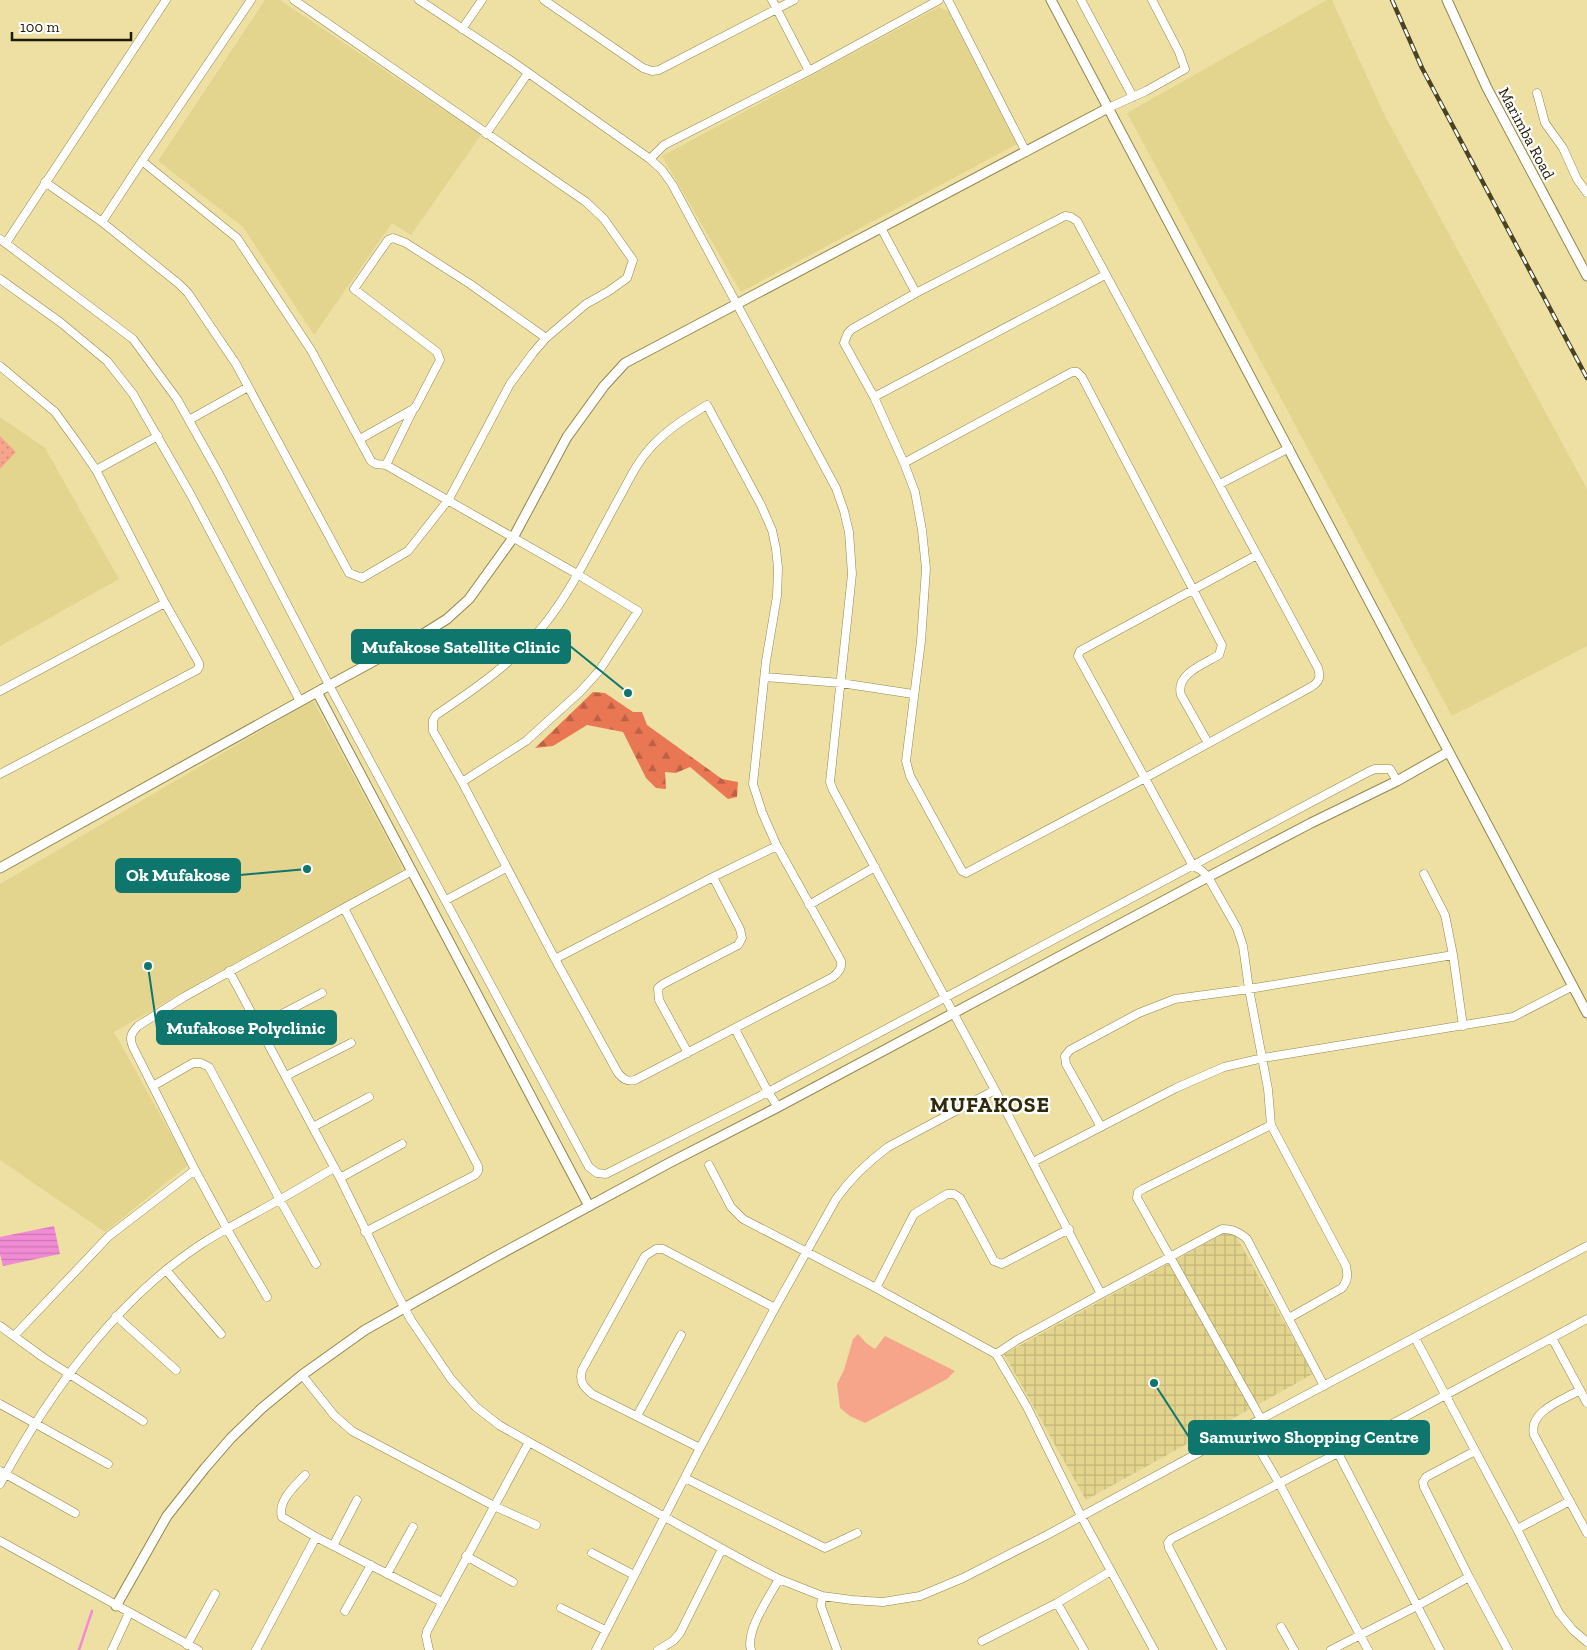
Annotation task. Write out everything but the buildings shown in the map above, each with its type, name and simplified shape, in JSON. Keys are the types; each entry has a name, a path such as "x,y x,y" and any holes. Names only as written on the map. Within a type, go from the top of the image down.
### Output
{"street":[{"path":"166,0 45,182 3,241 133,339 177,399 219,474 329,685 588,1167 597,1174 606,1174 768,1092 1376,769 1390,769 1397,781"},
{"path":"102,222 252,0"},
{"path":"45,182 102,222 180,284 188,293 236,364 349,573 362,578 408,551 448,499 510,384 533,353 546,338 586,304 627,278 633,260 604,219 586,202 294,0"},
{"path":"419,0 528,73 650,159 662,170 672,184 836,488 849,532 852,574 830,782 995,1090 1101,1294"},
{"path":"462,29 482,0"},
{"path":"544,0 642,68 652,71 659,70 794,0"},
{"path":"772,0 809,71"},
{"path":"650,159 664,145 809,71 939,0"},
{"path":"948,0 1026,152"},
{"path":"1051,0 1587,1013"},
{"path":"1081,0 1133,96"},
{"path":"0,868 420,636 447,619 469,600 513,538 567,437 604,386 625,363 1185,69 1179,52 1152,0"},
{"name":"Marimba Road","path":"1447,0 1487,88 1587,276"},
{"path":"486,134 528,73"},
{"path":"1537,93 1545,122 1563,148 1577,179 1587,194"},
{"path":"142,161 237,238 311,350 372,461 376,464 386,464 638,611 599,671 580,692 526,741 462,782"},
{"path":"1065,216 1071,216 1077,221 1105,275 1220,484 1318,668 1320,678 1311,687 966,873 962,871 907,768 906,756 921,641 926,569 922,530 915,492 904,462 874,397 844,343 846,336 852,328 916,292 1065,216"},
{"path":"881,228 916,292"},
{"path":"386,464 440,360 437,352 354,289 388,240 393,238 406,243 470,284 546,338"},
{"path":"874,397 1105,275"},
{"path":"0,279 60,322 107,361 133,394 158,436 300,701"},
{"path":"0,366 55,412 96,470 165,603 200,663 197,670 0,774"},
{"path":"904,462 1072,372 1077,372 1082,377 1222,645 1219,655 1184,677 1179,689 1208,742"},
{"path":"189,420 248,387"},
{"path":"707,405 761,505 772,530 778,568 765,677 754,784 762,812 777,846 841,960 840,970 833,977 735,1029 634,1080 626,1080 621,1077 555,959 462,782 433,732 433,720 436,715 484,683 522,649 544,625 577,574 637,465 651,447 672,427 707,405"},
{"path":"360,439 415,408"},
{"path":"96,470 158,436"},
{"path":"1220,484 1289,448"},
{"path":"1257,556 1078,653 1078,656 1193,866 1201,870 1208,878 1237,928 1243,946 1263,1058 1271,1125 1346,1266 1347,1282 1342,1288 1289,1318"},
{"path":"0,691 165,603"},
{"path":"765,677 841,683 913,694"},
{"path":"317,692 589,1206"},
{"path":"116,1606 154,1537 185,1492 231,1438 262,1408 302,1375 365,1330 712,1140 778,1107 1311,823 1397,781 1448,752"},
{"path":"555,959 777,846"},
{"path":"809,905 875,867"},
{"path":"446,900 506,868"},
{"path":"267,1297 227,1229 130,1042 133,1031 184,997 229,971 412,871"},
{"path":"1424,874 1445,915 1463,1026"},
{"path":"688,1053 657,993 658,988 663,984 738,946 742,938 740,929 713,877"},
{"path":"344,908 473,1157 478,1171 476,1175 366,1232"},
{"path":"1101,1127 1066,1064 1065,1056 1070,1050 1139,1013 1176,999 1453,955"},
{"path":"229,971 340,1178 404,1308 451,1379 476,1408 499,1425 722,1549 779,1578 822,1596 883,1602 920,1596 963,1578 1587,1246"},
{"path":"1033,1162 1176,1088 1224,1066 1463,1026 1520,1014 1573,986"},
{"path":"259,1026 322,993"},
{"path":"735,1029 768,1092 778,1107"},
{"path":"286,1076 351,1043"},
{"path":"153,1086 194,1063 201,1062 209,1067 316,1264"},
{"path":"596,1650 774,1308 846,1184 888,1147 995,1090"},
{"path":"312,1127 369,1098"},
{"path":"1261,1419 1210,1325 1137,1198 1138,1192 1271,1125"},
{"path":"340,1178 402,1144"},
{"path":"709,1165 731,1206 737,1214 750,1224 876,1288 996,1354 1027,1407 1082,1516 1154,1650"},
{"path":"0,1484 3,1472 70,1373 116,1316 166,1270 202,1243 334,1168"},
{"path":"14,1336 109,1236 196,1170"},
{"path":"876,1288 914,1214 947,1194 954,1194 960,1198 994,1261 998,1264 1002,1264 1068,1229"},
{"path":"996,1354 1017,1340 1222,1229 1232,1229 1240,1232 1247,1239 1324,1386"},
{"path":"700,1448 592,1394 580,1378 582,1370 644,1256 656,1249 663,1249 774,1308"},
{"path":"166,1270 221,1334"},
{"path":"116,1316 176,1370"},
{"path":"1222,1650 1169,1548 1168,1543 1170,1539 1338,1453 1587,1319"},
{"path":"0,1326 44,1358 143,1420"},
{"path":"638,1416 682,1335"},
{"path":"1415,1338 1559,1613 1573,1630 1587,1642"},
{"path":"1552,1338 1587,1403"},
{"path":"302,1375 334,1415 352,1431 494,1506 536,1525"},
{"path":"1580,1390 1539,1413 1533,1424 1534,1435 1587,1533"},
{"path":"0,1404 108,1464"},
{"path":"1246,1427 1368,1650"},
{"path":"429,1650 427,1631 529,1442"},
{"path":"1475,1451 1426,1477 1423,1482 1469,1577 1508,1650"},
{"path":"1338,1453 1440,1650"},
{"path":"3,1472 75,1513"},
{"path":"305,1474 287,1496 281,1512 282,1517 316,1537 442,1602"},
{"path":"684,1478 825,1548 857,1533"},
{"path":"333,1546 357,1500"},
{"path":"1517,1530 1570,1502"},
{"path":"387,1574 413,1527"},
{"path":"256,1650 316,1537"},
{"path":"0,1541 188,1647 198,1650"},
{"path":"658,1650 673,1641 680,1633 722,1549"},
{"path":"592,1553 634,1575"},
{"path":"466,1556 513,1582"},
{"path":"345,1611 371,1565"},
{"path":"982,1641 1058,1603 1111,1571"},
{"path":"1331,1650 1469,1577"},
{"path":"750,1650 750,1633 779,1578"},
{"path":"188,1647 215,1594"},
{"path":"822,1596 822,1606 837,1650"},
{"path":"1058,1603 1084,1650"},
{"path":"561,1608 606,1630"},
{"path":"112,1650 129,1613"},
{"path":"1282,1627 1294,1650"}],"shaded area":[{"path":"265,0 280,0 481,135 411,235 392,223 314,335 243,227 158,161"},
{"path":"1327,0 1332,0 1384,114 1587,489 1587,646 1452,716 1127,113"},
{"path":"939,7 949,12 1019,143 741,292 662,156"},
{"path":"0,417 45,448 119,579 0,646"},
{"path":"0,436 16,452 0,469"},
{"path":"313,700 401,865 402,872 220,971 114,1032 188,1165 105,1232 0,1160 0,884"},
{"path":"54,1226 60,1254 3,1266 0,1254 0,1237"},
{"path":"1232,1229 1313,1374 1086,1500 1004,1354"},
{"path":"858,1334 875,1349 885,1336 955,1371 947,1379 865,1423 850,1416 840,1408 837,1384 844,1370 853,1339"}],"green space":[{"path":"593,692 605,693 633,712 642,712 647,725 722,779 738,782 737,797 728,799 690,767 676,773 665,772 666,789 656,788 646,778 623,732 587,725 553,746 535,748"}],"waterway":[{"path":"79,1650 92,1611"}],"railway":[{"path":"1392,0 1422,68 1587,378"}],"place":[{"name":"Mufakose Satellite Clinic","path":"628,693"},
{"name":"Ok Mufakose","path":"307,869"},
{"name":"Mufakose Polyclinic","path":"148,966"},
{"name":"Samuriwo Shopping Centre","path":"1154,1383"}],"district":[{"name":"MUFAKOSE","path":"990,1105"}]}
